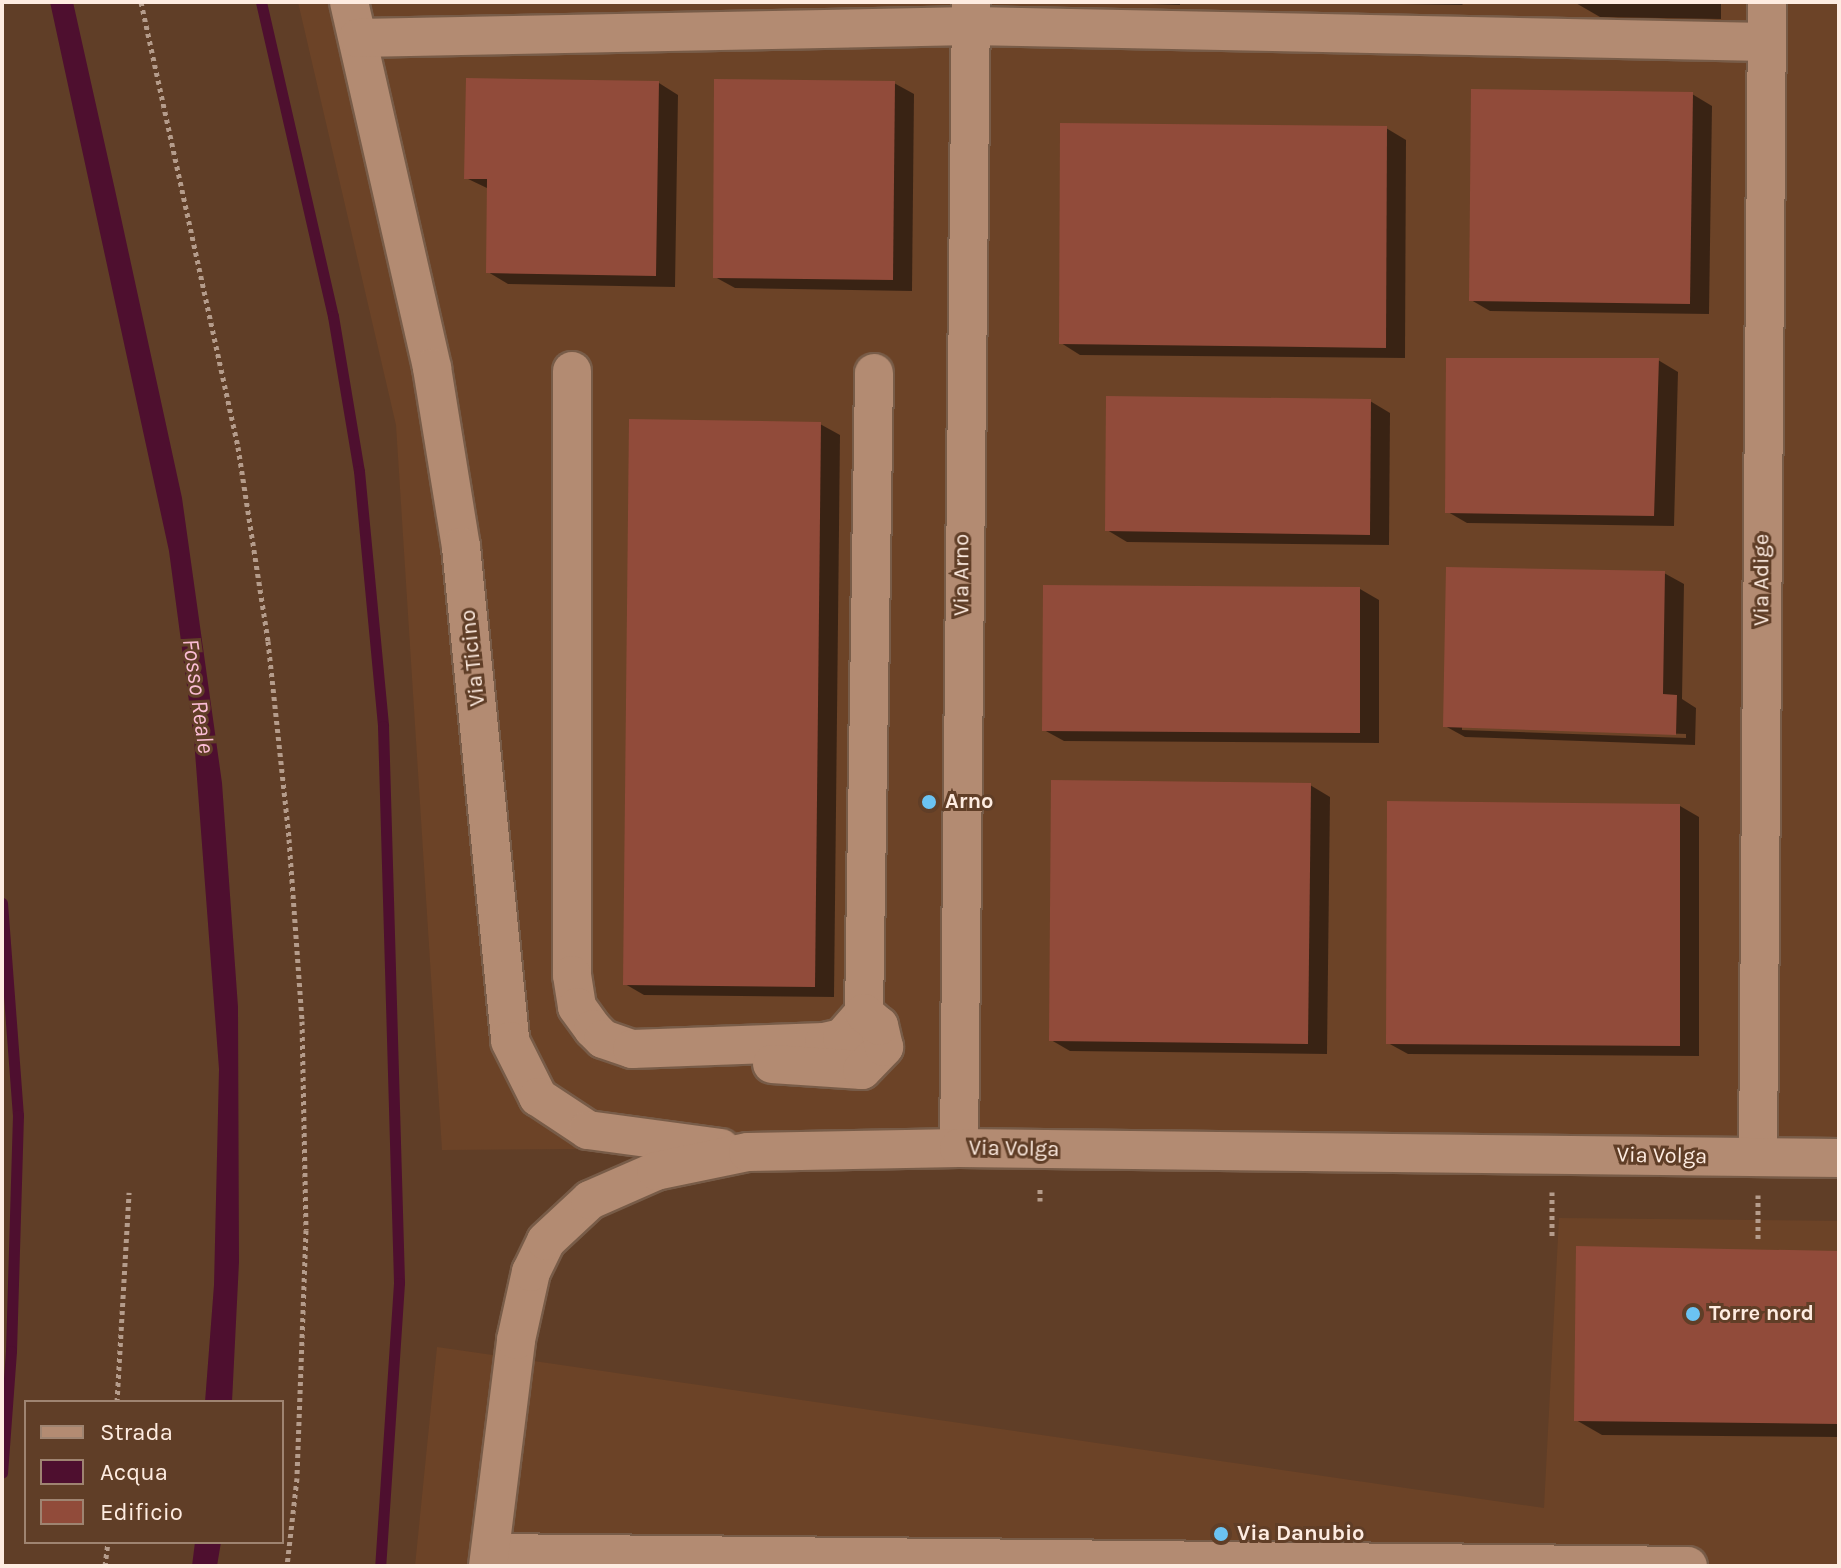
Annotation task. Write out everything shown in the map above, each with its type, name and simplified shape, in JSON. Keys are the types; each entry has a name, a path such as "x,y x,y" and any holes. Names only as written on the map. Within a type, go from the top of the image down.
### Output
{"street":[{"name":"Via Ticino","path":"349,2 432,368 461,547 510,1041 538,1097 588,1130 748,1152"},
{"name":"Via Adige","path":"1758,1157 1767,2"},
{"path":"358,38 971,14 1766,42"},
{"name":"Via Arno","path":"959,1148 971,14"},
{"path":"572,371 572,975 577,1007 603,1039 632,1049 824,1042 842,1038 864,1013 874,373"},
{"path":"769,1063 862,1070 884,1047 879,1026 864,1013"},
{"name":"Via Volga","path":"489,1559 516,1340 531,1272 546,1241 590,1200 619,1184 748,1152 959,1148 1839,1158"},
{"path":"489,1559 1688,1566"}],"path":[{"path":"141,2 238,447 268,641 289,839 302,1021 306,1230 297,1478 287,1566"},
{"path":"1552,1155 1552,1239"},
{"path":"1758,1157 1758,1242"},
{"path":"117,1400 129,1192"},
{"path":"105,1566 108,1544"}],"shaded area":[{"path":"298,2 1839,2 1839,1154 962,1146 442,1150 396,425"},
{"path":"1559,1218 1839,1221 1839,1566 415,1566 437,1347 1544,1508"}],"water":[{"name":"Fosso Reale","path":"50,2 73,2 115,190 182,498 222,783 238,1007 239,1262 232,1400 205,1400 214,1285 219,1069 194,739 169,551"},
{"path":"195,1544 221,1544 217,1566 192,1566"}],"building":[{"path":"466,78 659,81 656,276 486,273 487,179 464,179"},
{"path":"714,79 895,81 893,280 713,278"},
{"path":"1471,89 1693,92 1690,304 1469,301"},
{"path":"1060,123 1387,126 1386,348 1059,344"},
{"path":"1446,358 1659,358 1654,516 1445,513"},
{"path":"1106,396 1371,399 1370,535 1105,531"},
{"path":"629,419 821,422 815,987 623,985"},
{"path":"1446,567 1665,571 1663,694 1677,695 1676,735 1443,727"},
{"path":"1043,585 1360,587 1360,733 1042,731"},
{"path":"1051,780 1311,783 1308,1044 1049,1041"},
{"path":"1387,801 1680,804 1680,1046 1386,1044"},
{"path":"1576,1246 1839,1251 1839,1424 1574,1421"}],"waterway":[{"path":"261,2 333,316 359,471 383,726 399,1283 380,1566"},
{"path":"2,903 18,1115 11,1351 2,1473"}],"place":[{"name":"Arno","path":"929,802"},
{"name":"Torre nord","path":"1693,1314"},
{"name":"Via Danubio","path":"1221,1534"}]}
